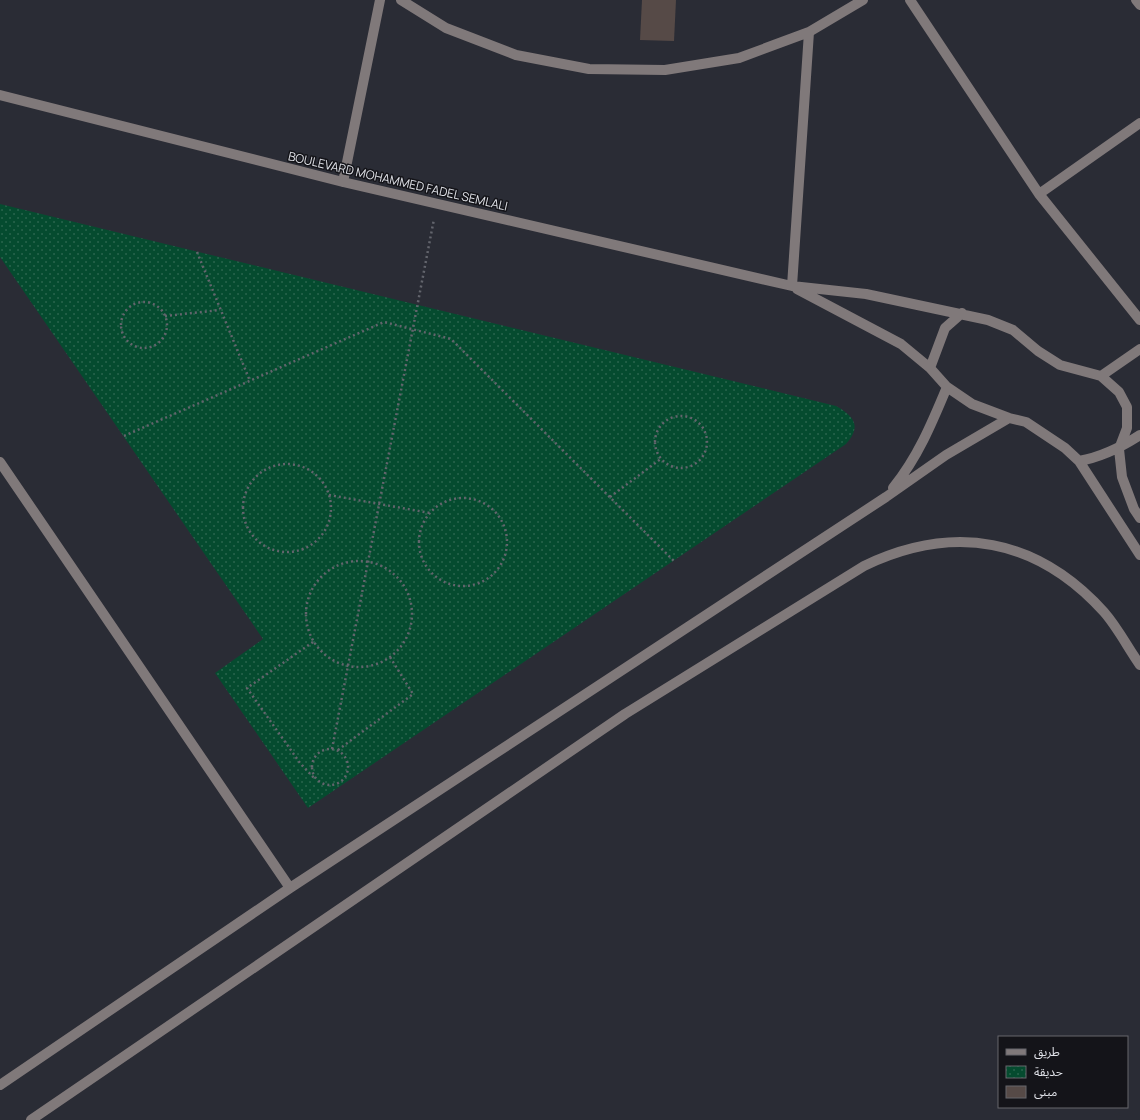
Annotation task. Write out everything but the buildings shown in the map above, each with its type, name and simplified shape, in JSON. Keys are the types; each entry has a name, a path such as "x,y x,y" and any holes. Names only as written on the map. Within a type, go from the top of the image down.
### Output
{"street":[{"path":"343,182 380,0"},
{"path":"401,0 446,28 516,55 590,69 672,69 739,58 809,32 863,0"},
{"path":"910,0 1039,194 1140,320"},
{"path":"1136,0 1140,5"},
{"path":"792,286 809,32"},
{"name":"BOULEVARD MOHAMMED FADEL SEMLALI","path":"0,95 343,182 792,286 866,294 962,313 988,320 1013,330 1038,350 1060,364 1101,376"},
{"path":"1039,194 1140,122"},
{"name":"BOULEVARD MOHAMMED FADEL SEMLALI","path":"792,286 901,344 930,368 947,387 972,404 1009,418 1026,422 1044,432 1065,448 1079,461 1140,555"},
{"path":"930,368 945,328 962,313"},
{"path":"1140,349 1101,376 1119,392 1127,407 1127,428 1119,449 1122,477 1134,509 1140,518"},
{"path":"886,497 908,468 923,442 947,387"},
{"path":"0,1086 290,888 886,497 946,455 1009,418"},
{"path":"1079,461 1098,457 1119,449 1140,435"},
{"path":"0,462 290,888"},
{"path":"31,1120 625,714 864,566 882,558 920,546 955,542 1001,547 1035,558 1067,577 1105,613 1140,665"}],"path":[{"path":"332,749 437,204"},
{"path":"197,252 250,381"},
{"path":"139,303 155,305 165,316 167,324 163,338 151,347 137,347 125,339 122,332 122,318 126,311 132,306 139,303"},
{"path":"165,316 220,310"},
{"path":"124,436 384,322 451,339 674,561"},
{"path":"676,416 693,419 700,424 707,439 703,456 697,462 681,467 673,466 662,458 657,448 656,440 662,425 668,419 676,416"},
{"path":"610,497 662,458"},
{"path":"281,464 295,464 309,470 320,479 329,495 331,507 329,522 321,535 311,546 296,551 282,552 268,548 256,541 247,529 243,516 243,501 247,488 256,476 267,468 281,464"},
{"path":"329,495 430,513 444,502 458,498 472,499 486,504 498,514 505,527 508,542 506,556 498,569 487,580 473,586 458,587 444,583 433,575 424,564 420,550 420,536 424,522 430,513"},
{"path":"351,561 368,561 384,566 398,576 408,590 412,606 412,623 406,640 394,655 378,664 360,668 342,665 326,656 313,642 307,625 306,606 311,590 321,576 335,566 351,561"},
{"path":"313,642 247,688 300,763 315,779 325,786 331,786 342,782 348,772 347,759 338,750 332,749 320,752 315,756 311,768 315,779"},
{"path":"338,750 413,694 390,657"}],"green space":[{"path":"0,204 836,406 847,414 854,422 854,432 846,444 308,808 215,673 263,639 0,257"}]}
